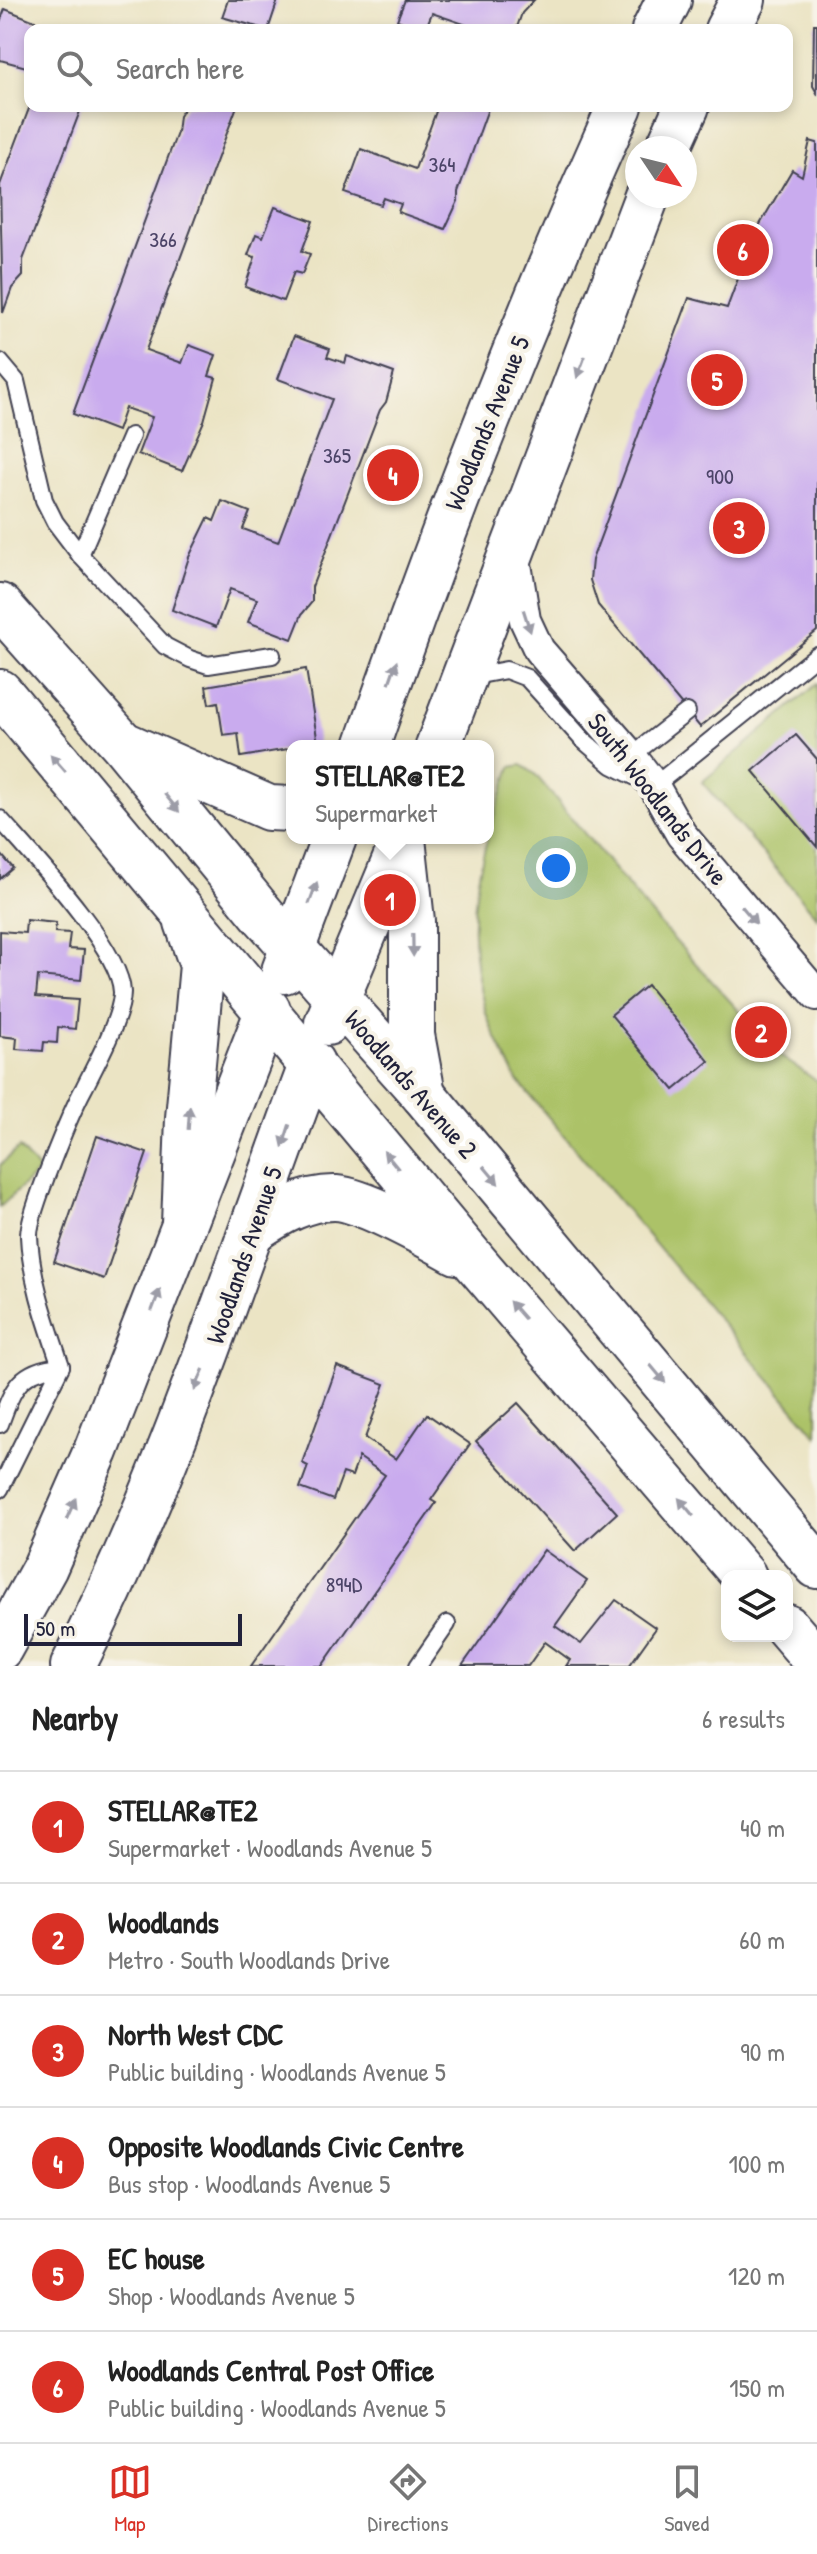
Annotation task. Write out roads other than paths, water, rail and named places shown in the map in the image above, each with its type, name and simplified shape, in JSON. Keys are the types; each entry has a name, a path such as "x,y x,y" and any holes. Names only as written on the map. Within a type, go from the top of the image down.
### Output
{"main road":[{"path":"730,24 743,0"},
{"name":"Woodlands Avenue 5","path":"369,740 455,500 573,210 617,112"},
{"path":"673,136 684,112"},
{"path":"440,740 642,208"},
{"name":"Woodlands Avenue 2","path":"0,606 122,743 337,999 423,1094 817,1566"},
{"path":"0,692 476,1263 739,1570"},
{"path":"122,743 269,808 286,809"},
{"path":"0,1648 45,1567 96,1451 332,844"},
{"name":"Woodlands Avenue 5","path":"73,1666 134,1536 204,1367 312,1063 401,844"},
{"path":"404,844 412,921 412,1035 423,1094"},
{"path":"184,913 202,965 188,1118 184,1224"},
{"path":"255,1229 290,1206 337,1198 403,1222 476,1263"},
{"path":"793,1634 817,1662"}],"street":[{"name":"South Woodlands Drive","path":"513,544 525,620 539,650 631,756 654,786 681,834 817,995"}],"lane":[{"path":"0,362 16,381 44,500 55,522 80,555 165,646 208,665 272,655"},
{"path":"80,555 131,436"},
{"path":"464,678 506,670 527,678 582,739 612,765 654,786 817,655"},
{"path":"631,756 687,712"},
{"path":"0,819 54,880 104,946 122,991 107,1042 70,1115 29,1232 41,1306 61,1366 1,1478"},
{"path":"0,1424 10,1396 24,1376 44,1367 61,1366"},
{"path":"418,1666 447,1624"}],"place":[{"name":"Woodlands Central Post Office","path":"743,250"},
{"name":"EC house","path":"717,380"},
{"name":"Opposite Woodlands Civic Centre","path":"393,475"},
{"name":"North West CDC","path":"739,528"},
{"name":"STELLAR@TE2","path":"390,900"},
{"name":"Woodlands","path":"761,1032"}]}
